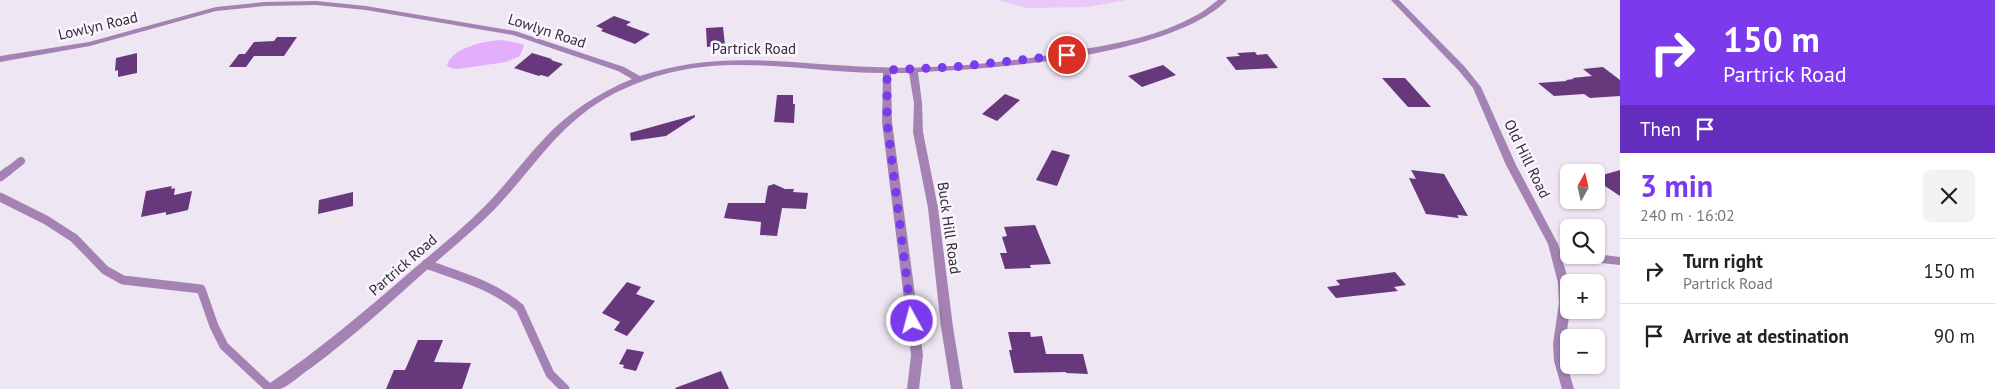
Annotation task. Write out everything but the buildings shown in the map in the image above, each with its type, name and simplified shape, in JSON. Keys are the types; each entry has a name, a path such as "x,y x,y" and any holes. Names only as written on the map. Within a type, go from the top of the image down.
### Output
{"street":[{"name":"Partrick Road","path":"271,389 309,364 337,342 492,206 546,142 572,117 600,98 639,79 690,65 736,60 777,61 887,70 914,70 1037,59 1102,49 1146,38 1183,25 1208,13 1223,0"},
{"name":"Old Hill Road","path":"1396,0 1458,64 1477,87 1511,165 1557,254 1565,295 1559,352 1568,389"},
{"name":"Lowlyn Road","path":"0,59 90,44 216,9 265,4 316,3 366,8 515,33 621,69 639,79"},
{"path":"887,70 887,122 917,355 914,389"},
{"name":"Buck Hill Road","path":"914,70 918,103 918,132 933,208 947,327 957,389"},
{"path":"1557,254 1620,261"}],"lane":[{"path":"0,177 21,161"},
{"path":"0,197 46,220 74,238 105,270 123,280 201,289 208,304 215,328 224,346 271,389"},
{"path":"426,264 487,288 513,301 520,308 550,374 565,389"}],"shaded area":[{"path":"997,0 1127,0 1088,7 1027,8"},
{"path":"501,40 522,44 524,46 520,56 506,62 458,69 450,68 447,65 455,54 470,46"}],"route":[{"path":"912,321 887,122 887,70 954,67 1067,55"}]}
